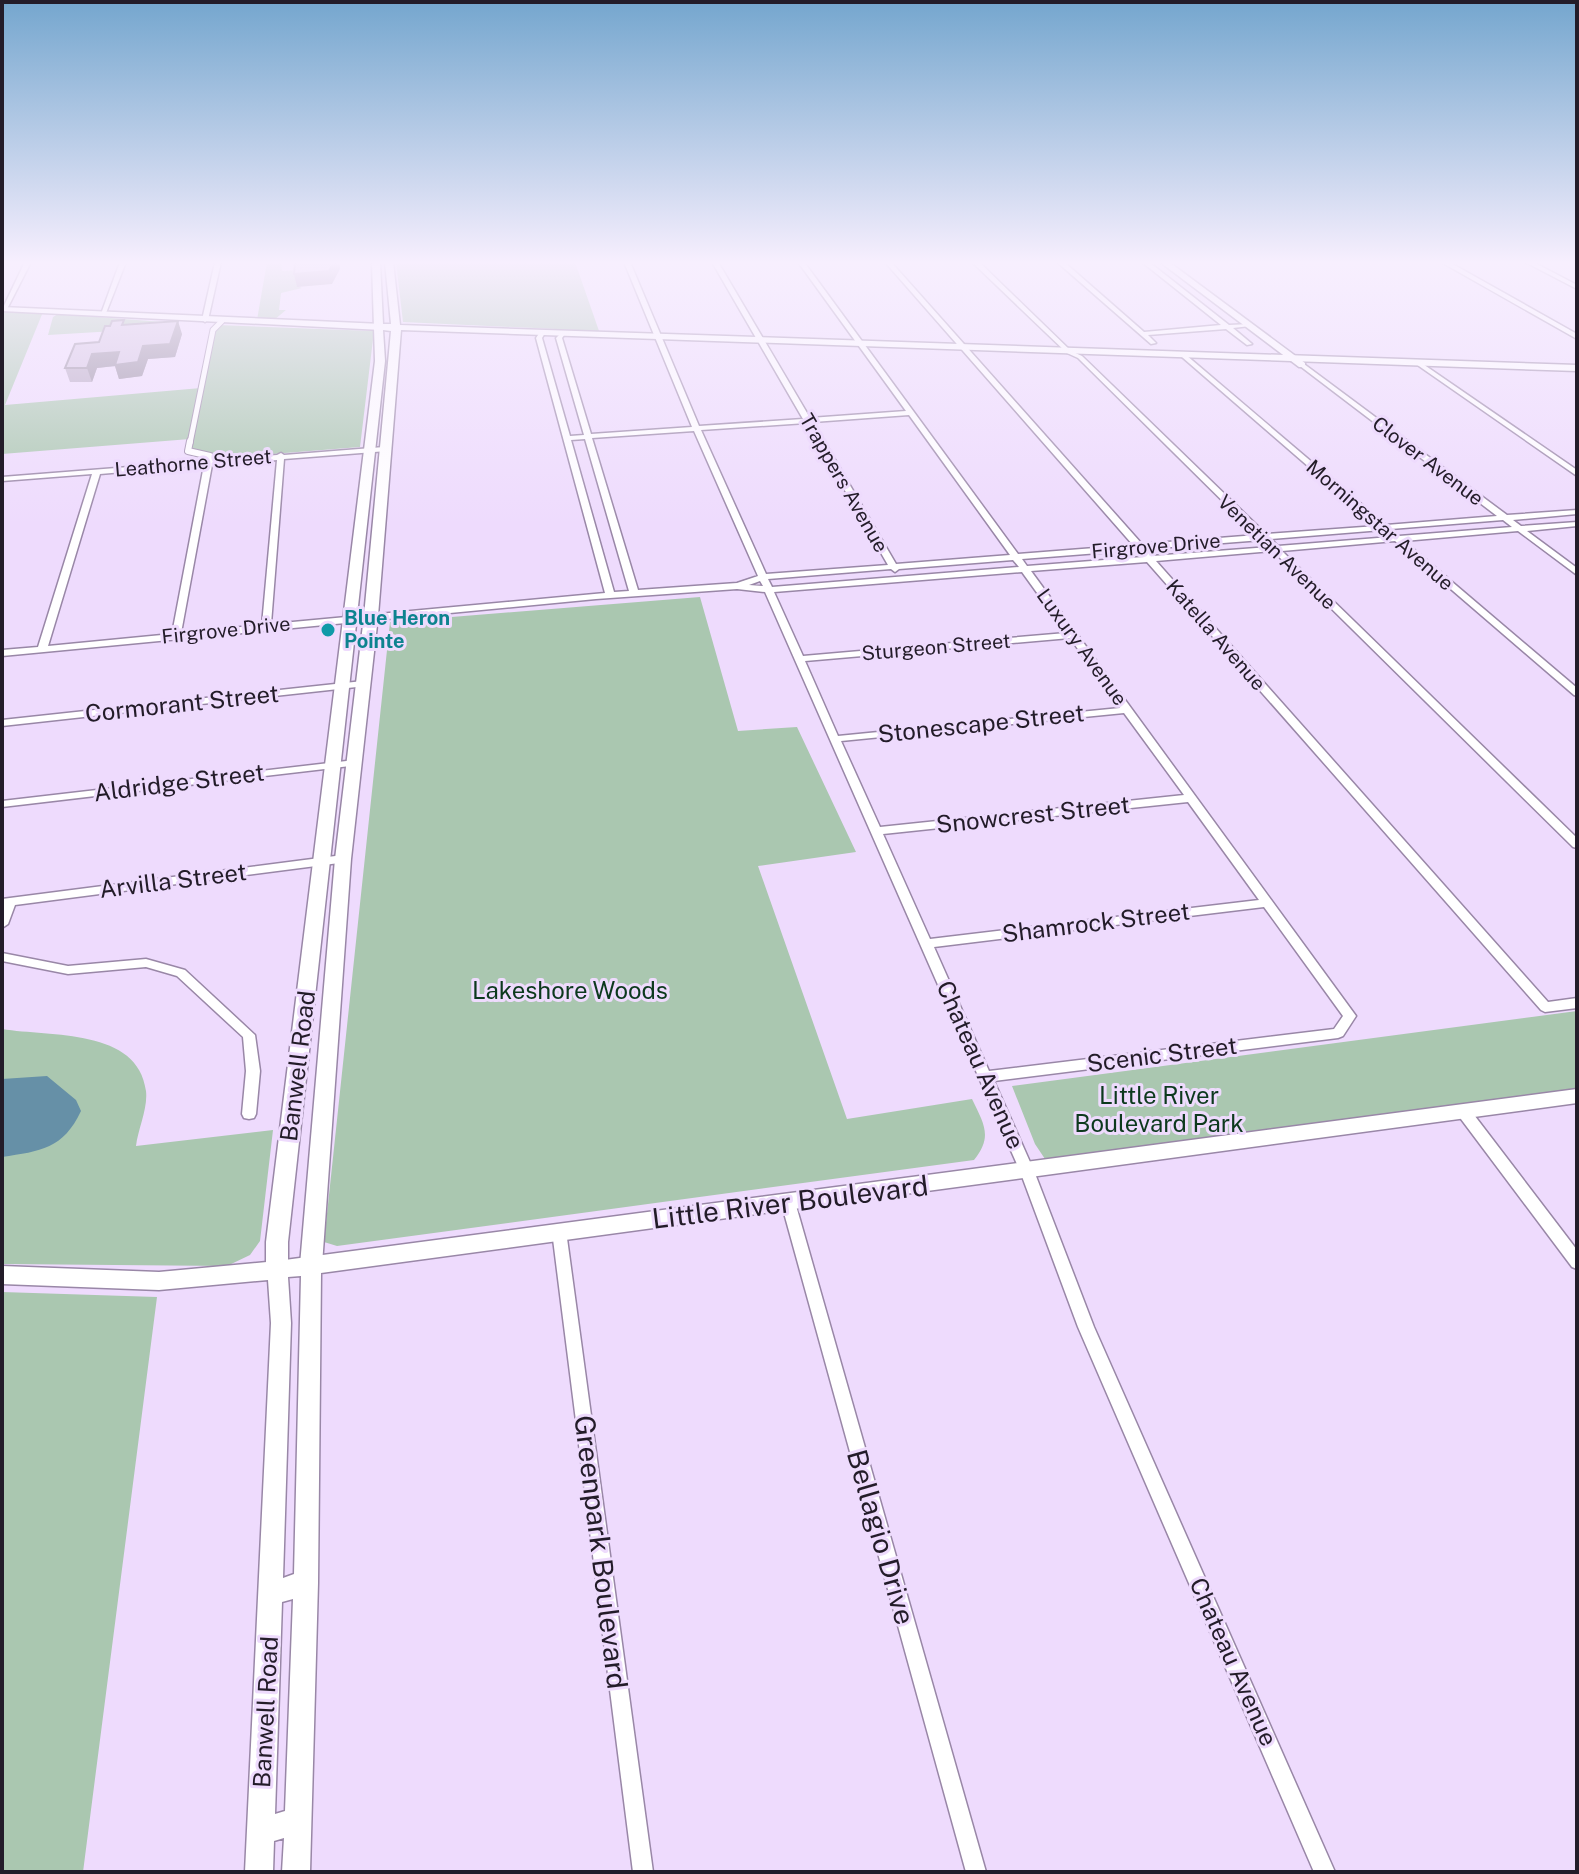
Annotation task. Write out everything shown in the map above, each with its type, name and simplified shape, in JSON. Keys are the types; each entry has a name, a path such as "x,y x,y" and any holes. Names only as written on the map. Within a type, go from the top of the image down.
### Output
{"main road":[{"name":"Banwell Road","path":"277,1270 277,1242 333,765 377,450 387,349"},
{"path":"980,349 1297,362 1577,368"},
{"name":"Banwell Road","path":"311,1265 343,859 371,616 377,450"}],"street":[{"path":"176,636 210,456 188,451 209,349"},
{"path":"542,349 610,595"},
{"path":"562,349 634,593"},
{"name":"Chateau Avenue","path":"663,349 1027,1171 1086,1327 1325,1872"},
{"name":"Trappers Avenue","path":"767,349 901,579"},
{"name":"Luxury Avenue","path":"864,349 1350,1016 1338,1033"},
{"name":"Katella Avenue","path":"964,349 1545,1007 1577,1003"},
{"name":"Venetian Avenue","path":"1066,349 1080,357 1577,844"},
{"name":"Clover Avenue","path":"1280,349 1577,572"},
{"name":"Morningstar Avenue","path":"1184,356 1577,693"},
{"path":"1418,363 1577,474"},
{"path":"552,383 571,382"},
{"path":"566,438 910,413"},
{"name":"Leathorne Street","path":"2,479 281,455 377,450"},
{"path":"266,626 281,455"},
{"path":"42,649 97,471"},
{"path":"587,509 609,507"},
{"name":"Firgrove Drive","path":"2,653 371,616 737,586 893,566 1577,512"},
{"name":"Firgrove Drive","path":"737,586 901,579 1577,524"},
{"name":"Sturgeon Street","path":"799,659 1073,635"},
{"name":"Cormorant Street","path":"2,723 363,684"},
{"name":"Stonescape Street","path":"834,739 1128,710"},
{"name":"Aldridge Street","path":"2,804 355,763"},
{"name":"Snowcrest Street","path":"875,831 1191,798"},
{"name":"Arvilla Street","path":"6,902 343,859"},
{"path":"2,924 6,902"},
{"name":"Shamrock Street","path":"926,944 1267,903"},
{"path":"2,957 68,970 146,963 181,973 249,1035 253,1071 249,1114"},
{"name":"Scenic Street","path":"986,1077 1338,1033"},
{"name":"Little River Boulevard","path":"2,1275 159,1281 277,1270 1577,1096"},
{"path":"1463,1111 1577,1262"},
{"name":"Bellagio Drive","path":"788,1202 976,1872"},
{"name":"Greenpark Boulevard","path":"559,1231 643,1872"},
{"name":"Banwell Road","path":"296,1872 306,1583 311,1265"},
{"name":"Banwell Road","path":"259,1872 281,1323 277,1270"},
{"path":"271,1593 306,1583"},
{"path":"260,1831 298,1821"}],"green space":[{"path":"2,349 28,349 5,405 201,388 211,349 372,349 360,447 210,459 188,451 190,439 2,454"},
{"name":"Lakeshore Woods","path":"700,597 738,731 797,727 856,852 758,866 847,1119 972,1099 985,1130 980,1152 974,1160 337,1246 324,1242 390,622"},
{"name":"Little River Boulevard Park","path":"1577,1011 1577,1096 1051,1168 1035,1144 1012,1086"},
{"path":"2,1029 89,1039 127,1056 140,1071 146,1091 136,1146 273,1130 260,1241 250,1255 227,1266 2,1264"},
{"path":"2,1292 157,1297 83,1872 2,1872"}],"water":[{"path":"47,1076 76,1100 81,1111 74,1124 49,1146 2,1157 2,1079"}],"building":[{"path":"73,349 142,349 138,362 115,365 119,352 92,354 87,368 65,368"}],"place":[{"name":"Blue Heron Pointe","path":"328,630"}]}
